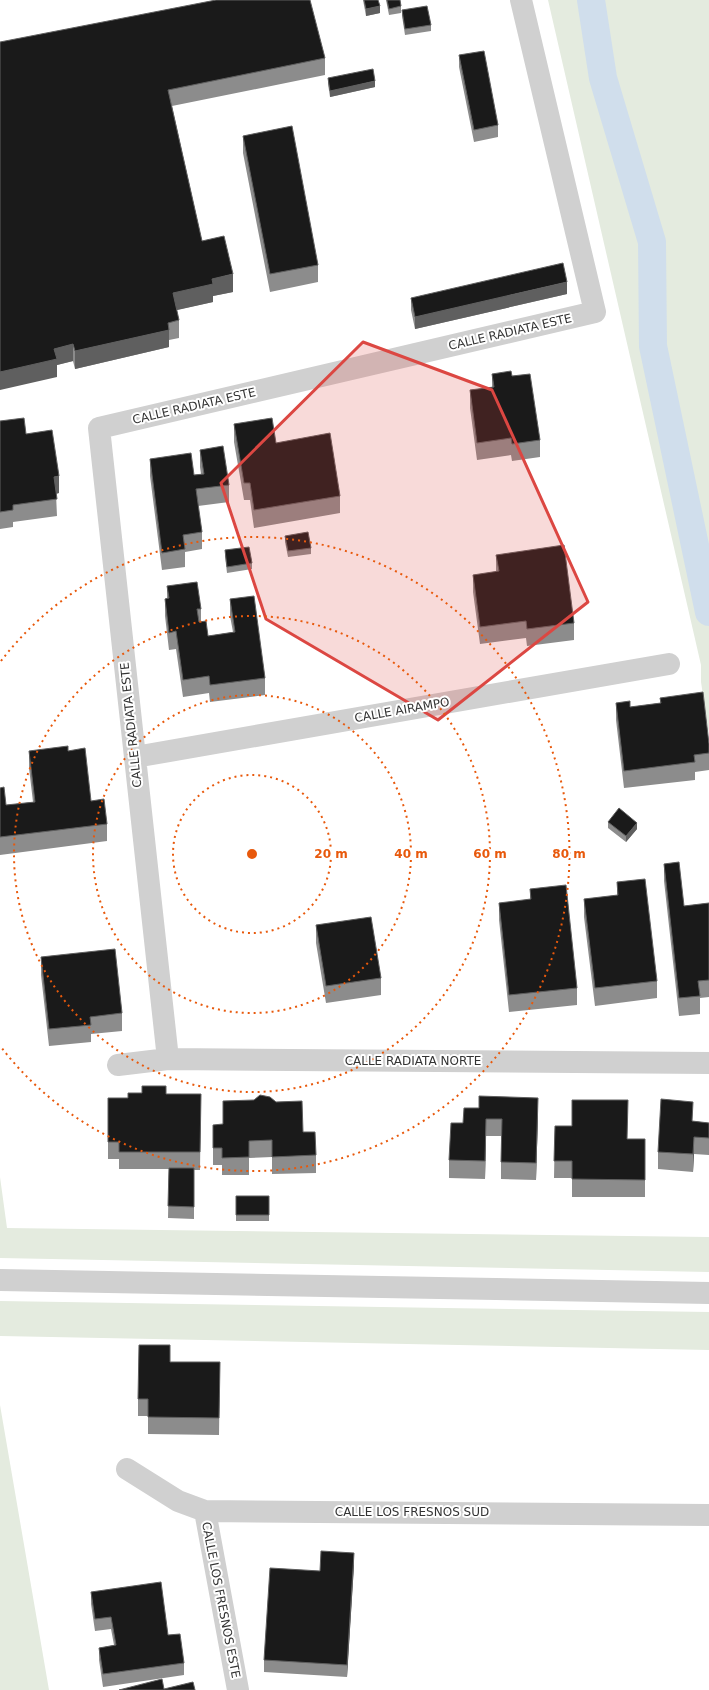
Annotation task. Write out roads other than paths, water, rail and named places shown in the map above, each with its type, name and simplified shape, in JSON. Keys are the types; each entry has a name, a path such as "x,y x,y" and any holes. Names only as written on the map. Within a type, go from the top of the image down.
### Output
{"street":[{"name":"CALLE RADIATA ESTE","path":"168,1059 99,428 595,312 522,0"},
{"name":"CALLE AIRAMPO","path":"135,757 668,664"},
{"name":"CALLE RADIATA NORTE","path":"118,1065 168,1059 709,1062"},
{"path":"0,1280 709,1293"},
{"name":"CALLE LOS FRESNOS SUD","path":"127,1469 178,1501 205,1511 709,1515"},
{"name":"CALLE LOS FRESNOS ESTE","path":"205,1511 238,1690"}],"waterway":[{"path":"591,0 603,78 652,242 653,346 709,612"}]}
